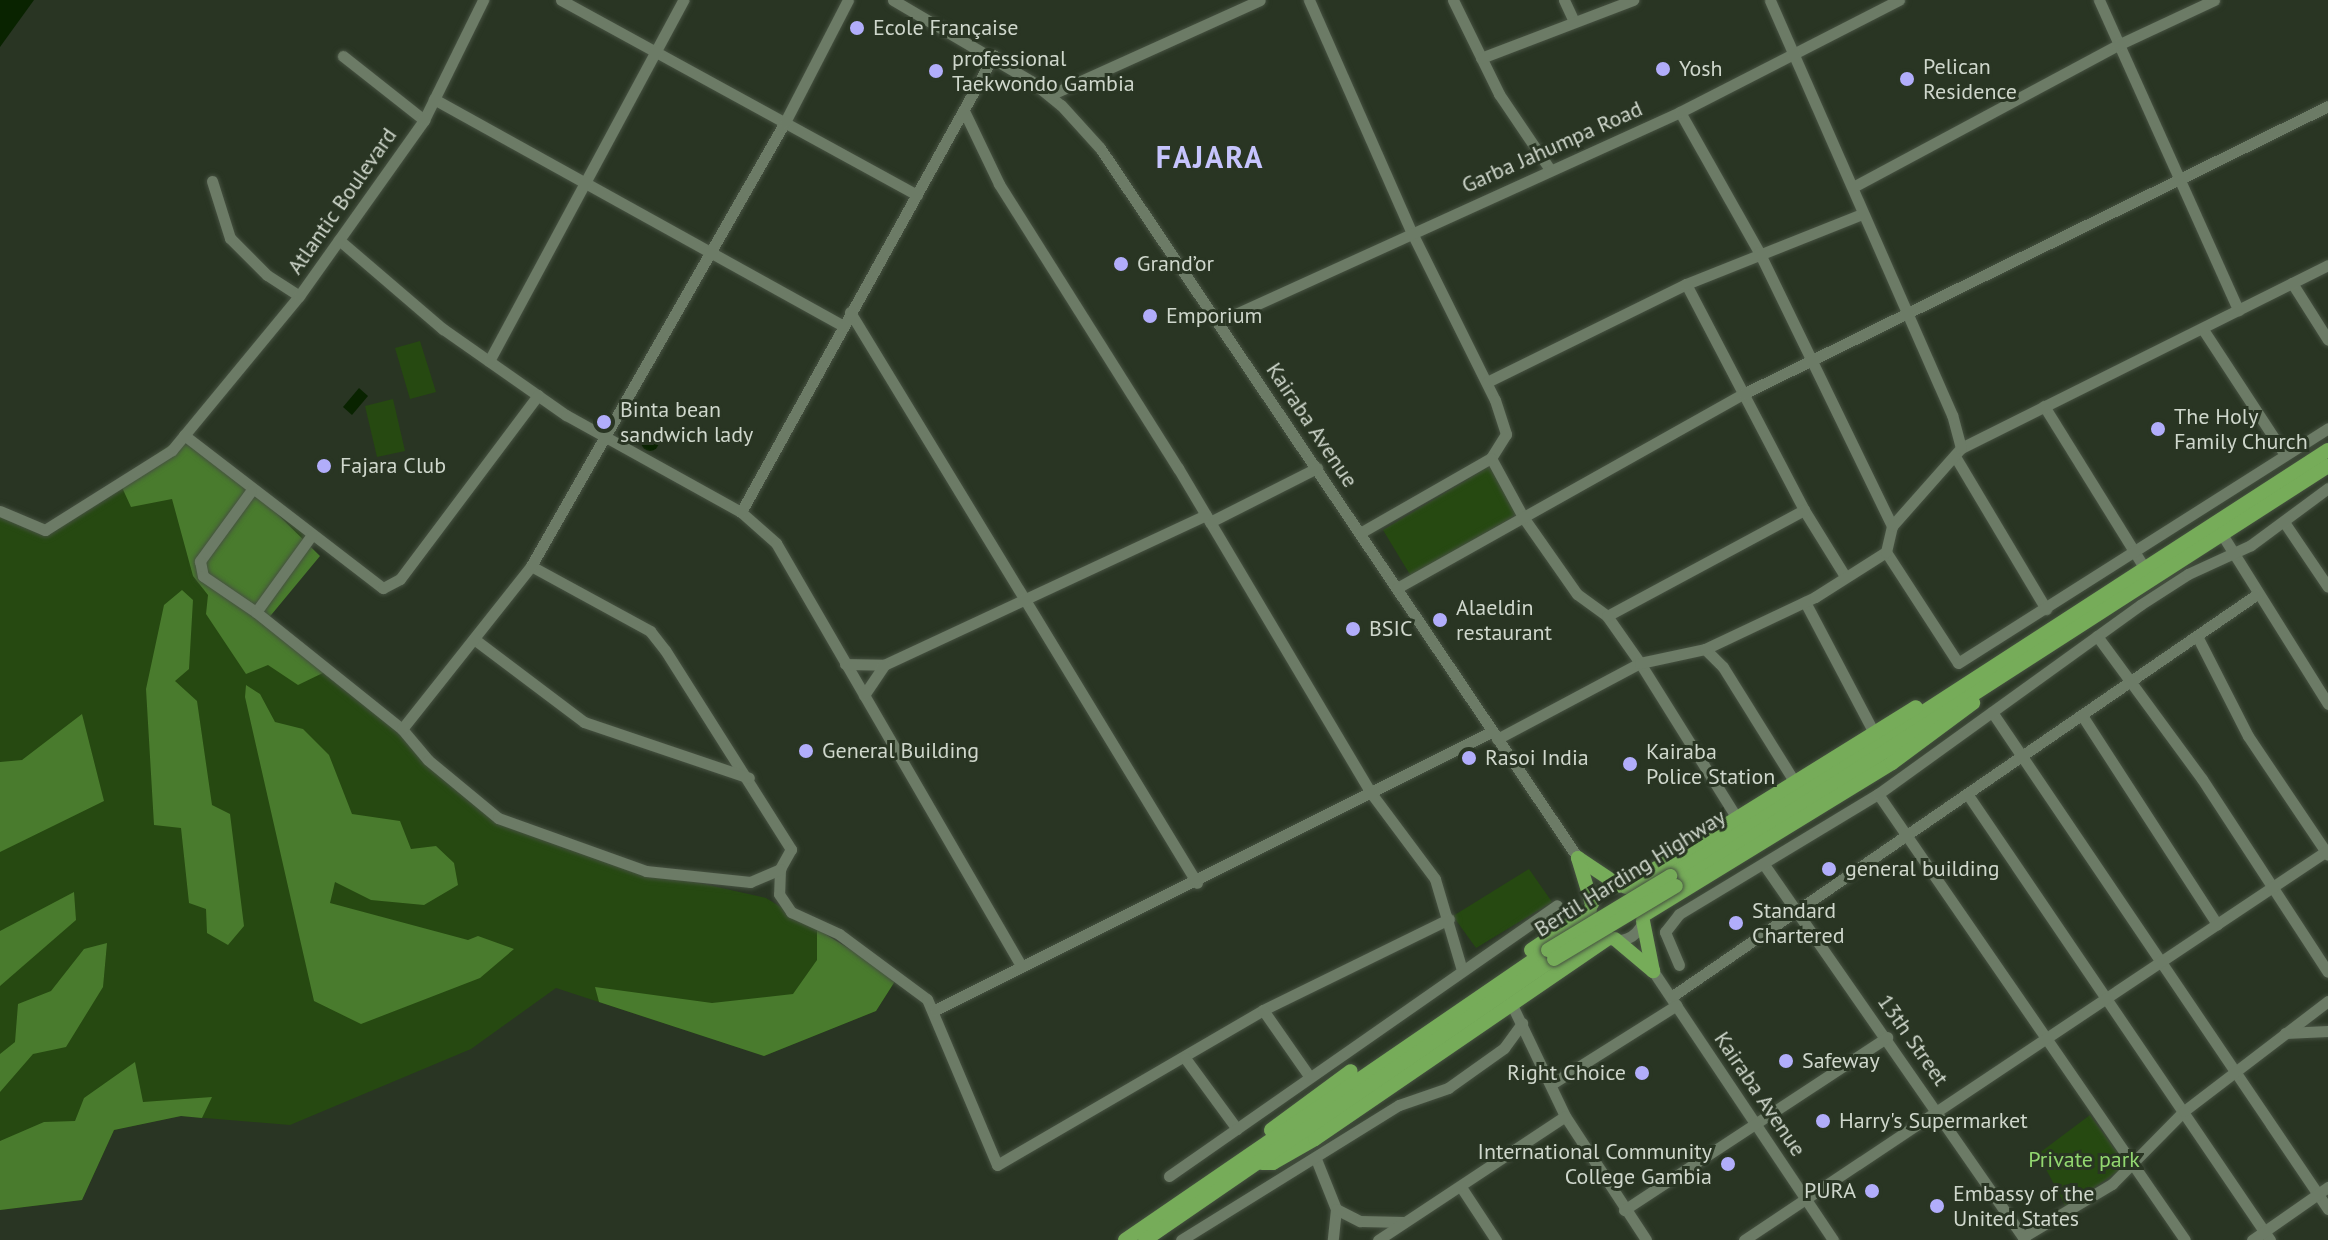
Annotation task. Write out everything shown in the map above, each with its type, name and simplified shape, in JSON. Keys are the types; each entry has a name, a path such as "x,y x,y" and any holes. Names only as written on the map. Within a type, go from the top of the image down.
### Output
{"main road":[{"name":"Bertil Harding Highway","path":"1974,688 2145,569 2328,450"},
{"name":"Bertil Harding Highway","path":"1145,1240 1272,1145 1487,1002 1948,704 2223,536 2328,466"},
{"path":"1578,858 1623,887 1946,689 1974,688 1962,714 1892,763 1643,918 1653,971"},
{"path":"1578,858 1591,907 1291,1112 1254,1158 1273,1163 1315,1139 1612,939 1653,971"},
{"name":"Bertil Harding Highway","path":"1125,1240 1254,1158"}],"street":[{"name":"Atlantic Boulevard","path":"0,511 45,530 172,450 299,296 424,120 483,0"},
{"path":"561,0 657,49 917,195"},
{"path":"489,361 683,0"},
{"path":"402,729 531,566 785,122 848,0"},
{"name":"Kairaba Avenue","path":"893,0 994,55 1050,95 1100,148 1578,858"},
{"path":"1050,95 1260,0"},
{"path":"1309,0 1412,233 1487,382 1506,434 1491,458 1360,533"},
{"path":"1453,0 1481,58 1549,168"},
{"path":"1564,0 1574,21"},
{"path":"1481,58 1633,0"},
{"path":"1770,0 1791,54 1853,187 1905,317 1952,415 1958,453 2046,609"},
{"name":"Garba Jahumpa Road","path":"1218,322 1549,168 1680,112 1899,0"},
{"path":"2099,0 2182,179 2238,310"},
{"path":"1853,187 2118,45 2214,0"},
{"path":"741,512 841,325 965,113 994,55"},
{"path":"343,56 424,120"},
{"path":"434,99 712,250 841,325"},
{"path":"1397,588 1743,394 1905,317 2328,106"},
{"path":"1680,112 1759,252 1809,363 1892,526"},
{"path":"965,113 999,184 1208,519 1371,793 1435,879 1462,970"},
{"path":"212,181 230,238 267,275 299,296"},
{"path":"1487,382 1686,284 1759,252 1862,214"},
{"path":"339,240 489,361 538,395 741,512 776,543 1021,966"},
{"path":"2328,265 2238,310 2204,331 2044,406 1958,453 1892,526 1886,552 1958,663 2328,428"},
{"path":"2292,283 2328,340"},
{"path":"1686,284 1804,510 1845,576"},
{"path":"850,312 1197,883"},
{"path":"2204,331 2285,455"},
{"path":"184,435 251,491 377,586 392,587 514,434 538,395"},
{"path":"2044,406 2145,569"},
{"path":"1491,458 1523,517 1577,594 1607,616 1640,663 1737,818"},
{"path":"845,664 884,665 1025,597 1208,519 1317,468"},
{"path":"1679,965 1665,941 1671,921 1878,794 2173,583 2233,554 2284,522 2328,488"},
{"path":"251,491 199,566 203,576 256,612 402,729 428,760 498,818 646,871 750,882 780,869"},
{"path":"1607,616 1804,510"},
{"path":"2284,522 2328,587"},
{"path":"256,612 311,536"},
{"path":"2223,536 2256,595 2328,704"},
{"path":"935,1010 1640,663 1705,649 1805,602 1886,552"},
{"path":"531,566 650,631 749,778 791,849 780,869 779,894 791,912 839,934 918,989 935,1010 950,1060 997,1165 1263,1010 1449,919"},
{"path":"1553,1083 2134,683 2256,595"},
{"path":"1805,602 1873,731"},
{"path":"2097,636 2134,683 2328,972"},
{"path":"1744,1240 2327,852 2248,736 2197,636"},
{"path":"474,639 584,722 749,778"},
{"path":"1705,649 1723,667 1794,781"},
{"path":"864,695 884,665"},
{"path":"1992,712 2238,1074 2323,1191 2328,1209"},
{"path":"2083,717 2217,924"},
{"path":"1878,794 2185,1240"},
{"path":"1968,795 2110,998 2267,1236"},
{"name":"13th Street","path":"1765,866 1939,1110 2024,1238"},
{"path":"1623,887 1640,898 1643,918 1632,935 1612,939 1595,927 1591,907 1602,890 1623,887"},
{"path":"1169,1176 1557,905"},
{"name":"Kairaba Avenue","path":"1653,971 1833,1240"},
{"path":"2024,1238 2112,1184 2184,1111 2238,1074 2328,1001"},
{"path":"1512,1005 1553,1083 1565,1116 1646,1240"},
{"path":"1263,1010 1309,1076"},
{"path":"1181,1240 1399,1105 1448,1088 1504,1048 1522,1023"},
{"path":"2285,1033 2328,1031"},
{"path":"1624,1210 1887,1037"},
{"path":"1185,1058 1237,1129"},
{"path":"1378,1240 1565,1116"},
{"path":"1316,1159 1336,1209 1333,1240"},
{"path":"1461,1187 1496,1240"},
{"path":"2252,1240 2267,1236 2323,1191"},
{"path":"1336,1209 1360,1221 1407,1221"}],"green space":[{"path":"420,341 436,392 410,399 395,348"},
{"path":"393,399 405,451 377,457 365,406"},
{"path":"184,435 311,536 267,620 498,818 646,871 766,898 897,978 876,1011 764,1056 556,988 471,1049 290,1125 181,1116 114,1130 82,1200 0,1210 0,512 45,530"},
{"path":"184,435 263,500 320,556 267,620 327,671 298,685 268,665 246,674 206,614 208,595 193,576 172,499 131,507 119,481"},
{"path":"1490,466 1519,513 1412,578 1383,530"},
{"path":"182,590 193,600 189,669 175,681 197,701 212,805 230,814 244,926 228,945 207,933 206,909 189,903 181,828 154,825 146,689 164,605"},
{"path":"246,685 260,694 275,722 303,729 329,755 352,814 400,821 411,849 436,846 454,863 458,885 424,905 371,900 335,882 330,903 468,940 478,936 514,949 480,978 361,1024 314,1001 245,697"},
{"path":"82,714 104,801 0,852 0,762 22,760"},
{"path":"1529,869 1552,902 1476,948 1453,916"},
{"path":"74,892 76,920 0,986 0,931"},
{"path":"817,929 897,978 876,1011 764,1056 599,1002 595,987 712,1003 793,994 817,960"},
{"path":"107,943 103,987 66,1047 33,1054 0,1092 0,1054 15,1042 18,1004 51,991 84,949"},
{"path":"135,1062 143,1102 212,1097 202,1118 181,1116 114,1130 82,1200 0,1210 0,1141 44,1122 75,1121 84,1098"},
{"name":"Private park","path":"2090,1115 2118,1154 2120,1170 2066,1207 2038,1154"}],"shaded area":[{"path":"0,0 34,0 0,47"},
{"path":"359,388 368,396 352,415 343,407"},
{"path":"646,433 654,433 659,442 657,449 646,451 641,446 641,438"}],"place":[{"name":"Ecole Française","path":"857,28"},
{"name":"Yosh","path":"1663,69"},
{"name":"professional Taekwondo Gambia","path":"936,71"},
{"name":"Pelican Residence","path":"1907,79"},
{"name":"Grand’or","path":"1121,264"},
{"name":"Emporium","path":"1150,316"},
{"name":"Binta bean sandwich lady","path":"604,422"},
{"name":"The Holy Family Church","path":"2158,429"},
{"name":"Fajara Club","path":"324,466"},
{"name":"Alaeldin restaurant","path":"1440,620"},
{"name":"BSIC","path":"1353,629"},
{"name":"General Building","path":"806,751"},
{"name":"Rasoi India","path":"1469,758"},
{"name":"Kairaba Police Station","path":"1630,764"},
{"name":"general building","path":"1829,869"},
{"name":"Standard Chartered","path":"1736,923"},
{"name":"Safeway","path":"1786,1061"},
{"name":"Right Choice","path":"1642,1073"},
{"name":"Harry's Supermarket","path":"1823,1121"},
{"name":"International Community College Gambia","path":"1728,1164"},
{"name":"PURA","path":"1872,1191"},
{"name":"Embassy of the United States","path":"1937,1206"}],"district":[{"name":"FAJARA","path":"1210,157"}]}
